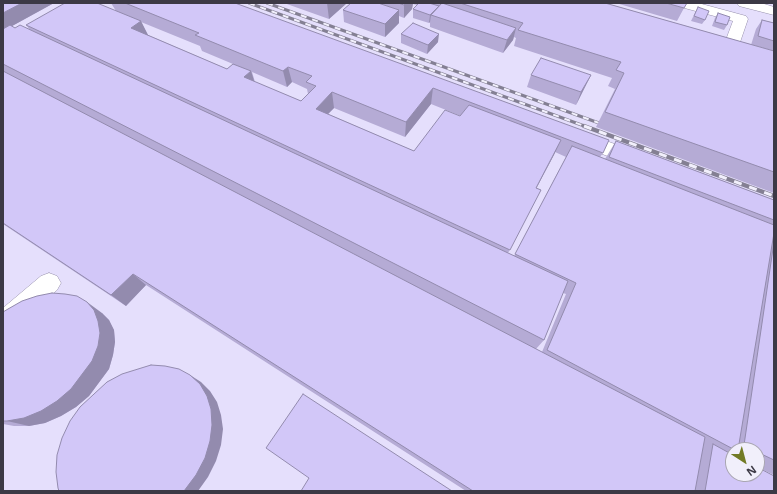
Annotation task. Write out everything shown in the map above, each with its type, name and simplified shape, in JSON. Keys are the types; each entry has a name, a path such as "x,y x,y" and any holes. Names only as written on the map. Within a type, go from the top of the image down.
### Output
{"street":[{"path":"682,3 740,19 739,47 716,41"},
{"path":"744,3 774,11"},
{"path":"558,130 655,166"},
{"path":"3,323 49,283"}],"building":[{"path":"3,3 22,3 3,13"},
{"path":"65,3 97,3 141,21 131,28 227,69 233,64 251,71 244,77 301,101 316,86 306,82 312,76 288,67 283,71 195,35 199,33 125,3 235,3 609,140 603,153 433,88 406,122 332,92 316,109 414,151 445,110 460,116 469,105 561,140 536,188 541,190 510,250 26,25"},
{"path":"351,3 378,3 399,10 385,24 343,10"},
{"path":"419,3 429,3 439,6 430,15 413,9"},
{"path":"442,3 516,28 507,40 431,15"},
{"path":"460,3 605,3 774,51 774,172 605,112 624,73 616,70 621,62 518,30 523,23"},
{"path":"666,3 687,3 684,8"},
{"path":"698,7 709,11 705,20 694,16"},
{"path":"718,13 730,17 727,25 715,22"},
{"path":"762,20 774,23 774,41 758,36"},
{"path":"413,23 439,34 428,45 401,34"},
{"path":"10,25 15,28 20,25 568,281 544,340 3,64 3,29"},
{"path":"541,58 591,75 581,92 531,75"},
{"path":"3,71 705,437 695,491 473,491 133,274 111,295 3,223"},
{"path":"616,141 774,200 774,220 609,157"},
{"path":"572,146 774,225 774,233 739,442 725,442 725,445 547,350 576,283 515,254"},
{"path":"774,242 774,460 765,456 765,442 744,442"},
{"path":"52,293 77,296 87,302 94,310 100,333 98,346 92,361 71,389 57,401 41,411 24,418 3,421 3,312 22,301"},
{"path":"151,365 179,369 190,375 200,384 207,396 211,409 212,425 210,441 205,458 196,475 184,491 59,491 56,472 57,455 62,438 70,421 80,407 107,382 122,374"},
{"path":"303,394 452,491 301,491 309,478 266,448"},
{"path":"713,444 725,451 725,482 765,482 765,471 774,476 774,491 705,491"}],"railway":[{"path":"249,3 587,127"},
{"path":"267,3 610,127 608,126"},
{"path":"584,126 774,196"}]}
